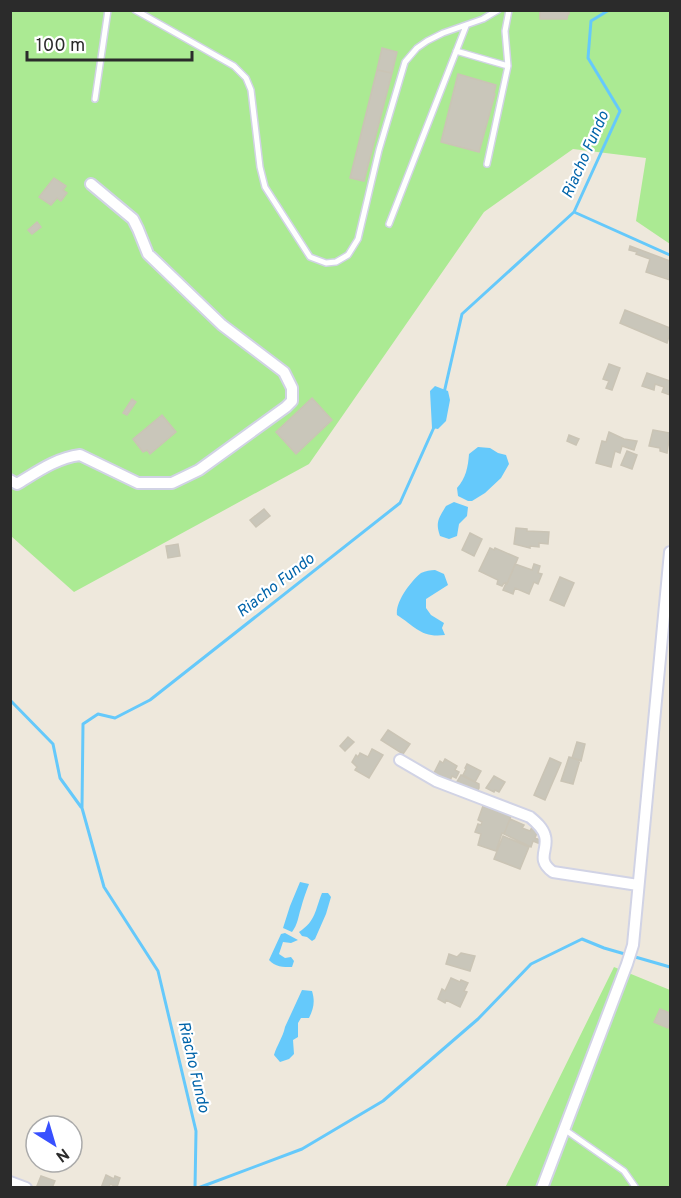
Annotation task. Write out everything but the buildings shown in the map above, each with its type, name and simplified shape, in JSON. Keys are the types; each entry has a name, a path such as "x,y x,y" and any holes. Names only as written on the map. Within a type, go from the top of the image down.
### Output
{"street":[{"path":"10,480 17,484 52,462 80,455 138,483 172,483 199,470 286,407 292,400 291,388 284,372 222,325 148,254 133,219 91,184"},
{"path":"542,1188 633,945 670,552"},
{"path":"400,760 436,781 530,817 546,836 544,860 553,872 638,885"},
{"path":"10,1182 26,1188"}],"lane":[{"path":"95,99 108,10"},
{"path":"135,10 234,66 246,78 251,90 260,167 265,187 310,256 326,263 336,262 348,255 358,239 379,150 405,62 417,48 427,41 483,19 498,10"},
{"path":"487,164 508,66 505,31 509,10"},
{"path":"389,224 466,26"},
{"path":"456,51 508,66"},
{"path":"564,1129 624,1171 636,1188"}],"green space":[{"path":"11,11 670,11 670,244 636,221 646,158 573,149 484,212 309,464 74,592 11,536"},
{"path":"614,967 670,990 670,1187 505,1188"}],"water":[{"path":"435,386 448,391 450,400 446,421 438,429 432,428 430,391"},
{"path":"478,447 490,448 506,455 509,464 501,478 485,493 468,501 458,496 457,488 466,472 469,454"},
{"path":"454,502 468,507 467,516 459,524 457,536 449,539 440,536 438,524 446,506"},
{"path":"435,570 444,574 448,585 426,599 426,608 431,615 444,623 442,628 445,635 424,633 397,615 398,604 413,581 421,573"},
{"path":"300,882 309,884 292,932 283,928"},
{"path":"322,893 328,893 331,897 326,914 312,941 299,932 312,919"},
{"path":"285,933 298,940 291,943 283,942 279,954 285,958 291,957 294,961 292,967 282,967 269,960 281,934"},
{"path":"302,990 312,991 314,1001 312,1011 309,1018 301,1018 298,1023 298,1037 293,1040 294,1054 289,1059 280,1062 274,1055"}],"waterway":[{"name":"Riacho Fundo","path":"444,393 462,314 574,212 620,111 588,58 591,21 609,10"},
{"path":"574,212 670,255"},
{"name":"Riacho Fundo","path":"195,1188 196,1131 158,971 104,887 82,808 83,724 98,714 115,718 150,700 400,503 435,425"},
{"path":"10,700 53,744 60,778 81,807"},
{"path":"198,1188 302,1149 383,1101 478,1019 531,964 582,939 604,948 670,967"}]}
